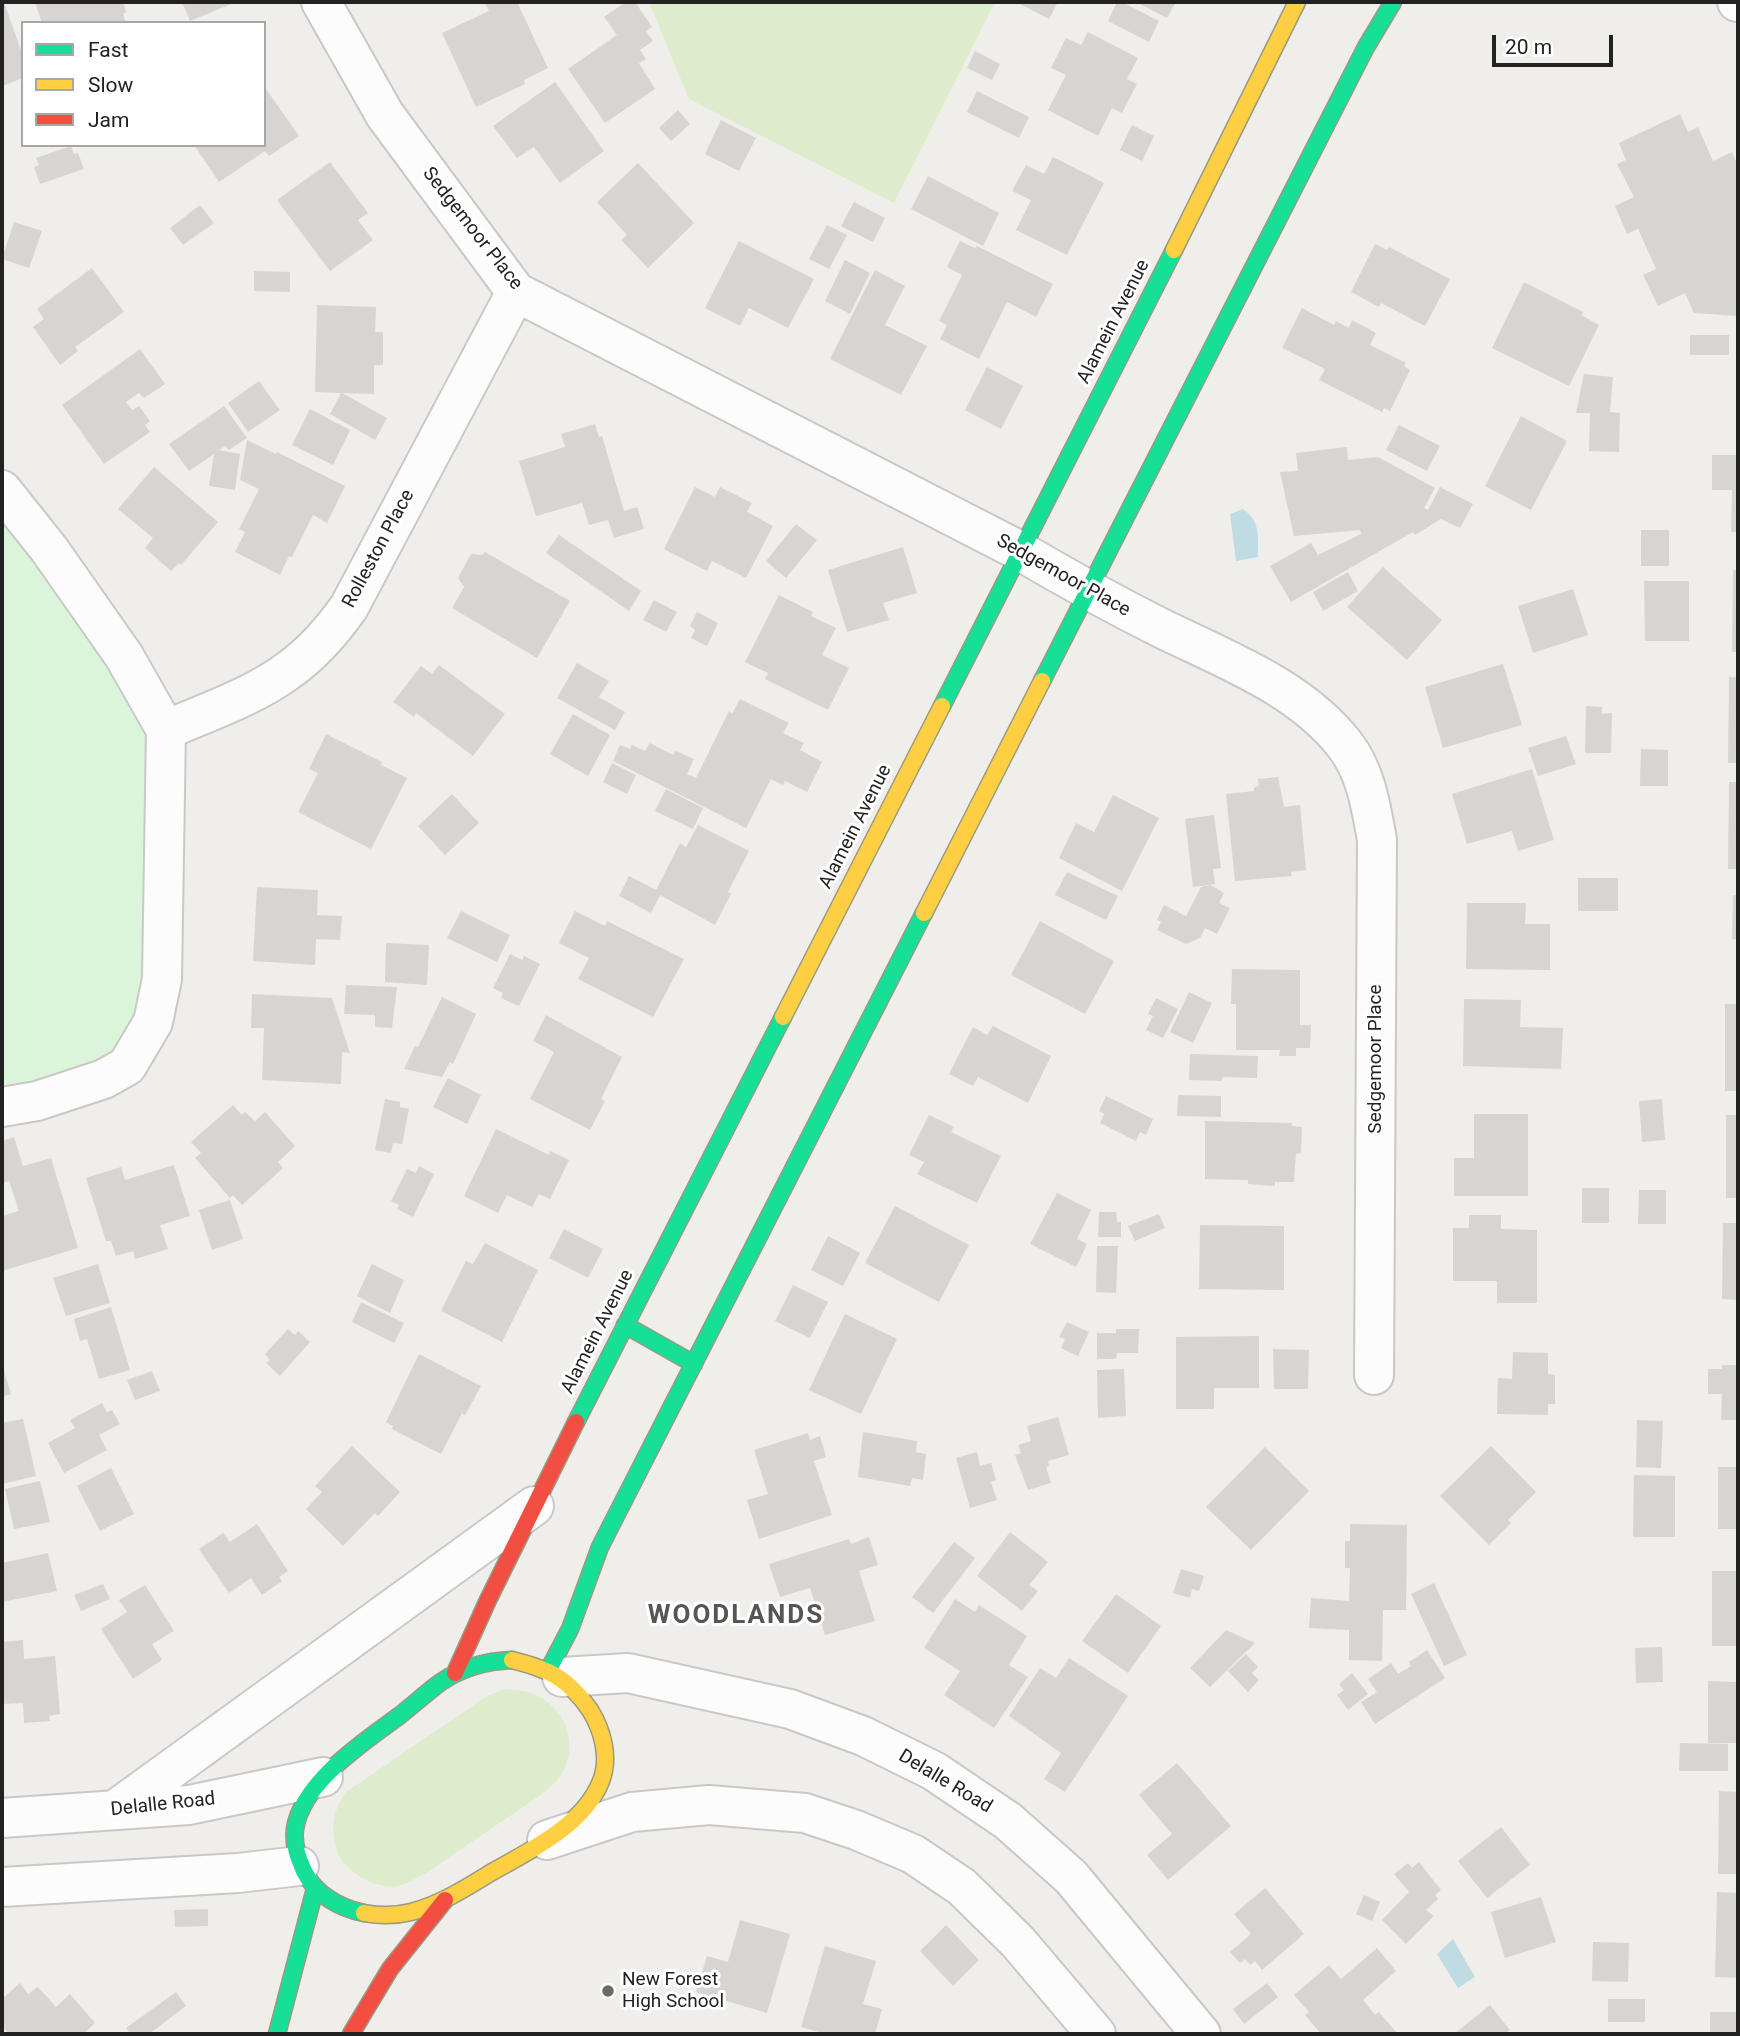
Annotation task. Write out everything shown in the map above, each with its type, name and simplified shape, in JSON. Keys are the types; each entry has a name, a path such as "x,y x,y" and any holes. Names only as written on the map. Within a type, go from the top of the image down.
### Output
{"street":[{"name":"Sedgemoor Place","path":"320,2 385,115 516,292 1020,551 1089,592 1265,680 1313,712 1346,746 1367,788 1377,840 1374,1375"},
{"name":"Alamein Avenue","path":"455,1672 625,1325 1131,336 1297,2"},
{"path":"555,1673 600,1547 1353,71 1393,2"},
{"name":"Rolleston Place","path":"166,730 287,672 331,632 349,607 516,292"},
{"path":"2,490 49,550 124,656 166,730 162,979 153,1021 127,1066 104,1079 37,1101 2,1107"},
{"path":"625,1325 694,1364"},
{"path":"115,1810 534,1506"},
{"path":"512,1660 555,1673 579,1694 595,1716 603,1739 606,1761 600,1784 584,1807 547,1840 445,1900 409,1912 386,1916 360,1913 338,1906 307,1877 295,1845 299,1819 307,1799 323,1777 346,1757 455,1672 485,1661 512,1660"},
{"name":"Delalle Road","path":"555,1673 628,1673 790,1709 863,1736 934,1771 1008,1821 1071,1877 1201,2034"},
{"name":"Delalle Road","path":"2,1818 189,1805 323,1777"},
{"path":"547,1840 632,1812 709,1805 805,1813 856,1830 913,1854 962,1887 1018,1942 1096,2034"},
{"path":"2,1887 238,1872 307,1877"},
{"path":"277,2034 307,1877"},
{"path":"351,2034 390,1969 445,1900"}],"green space":[{"path":"649,2 995,2 894,203 689,99"},
{"path":"2,509 128,681 148,726 141,1002 128,1038 109,1056 79,1073 36,1082 2,1084"},
{"path":"505,1689 524,1691 540,1697 560,1715 566,1727 569,1753 556,1781 542,1794 437,1866 409,1882 383,1886 356,1874 338,1853 333,1829 335,1814 346,1792 487,1696"}],"water":[{"path":"1243,509 1256,525 1258,557 1236,561 1230,514"},
{"path":"1453,1939 1475,1977 1458,1988 1437,1954"}],"building":[{"path":"4,2 21,50 21,79 2,86"},
{"path":"35,2 123,2 126,12 123,14 125,21 41,21"},
{"path":"182,2 236,2 190,21"},
{"path":"484,2 517,2 548,68 524,80 525,84 476,107 442,33 489,11"},
{"path":"626,2 635,2 652,27 646,31 653,41 640,50 646,59 639,63 655,89 605,123 568,69 617,35 604,17"},
{"path":"1016,2 1058,2 1049,19"},
{"path":"1117,2 1159,21 1149,42 1108,21"},
{"path":"1136,2 1176,2 1167,18"},
{"path":"1088,32 1138,58 1127,79 1137,84 1122,113 1112,108 1098,136 1048,110 1066,75 1051,68 1066,38 1081,45"},
{"path":"975,51 1000,64 992,80 967,68"},
{"path":"555,82 604,151 560,183 534,147 517,158 493,126"},
{"path":"266,89 299,136 269,156 265,151 219,182 195,147 266,147"},
{"path":"977,91 1029,117 1019,138 967,112"},
{"path":"678,110 690,124 671,141 659,128"},
{"path":"1680,114 1688,132 1698,127 1713,161 1732,152 1738,166 1738,316 1694,313 1685,293 1658,306 1643,275 1656,269 1638,229 1627,234 1615,206 1634,197 1617,164 1626,160 1619,143"},
{"path":"721,120 756,138 739,171 705,154"},
{"path":"1132,125 1154,136 1142,161 1120,150"},
{"path":"71,147 74,154 78,153 84,169 40,184 34,167 39,165 36,158"},
{"path":"1053,157 1104,183 1067,255 1016,230 1031,200 1012,191 1026,165 1044,174"},
{"path":"330,162 368,213 358,220 373,240 330,271 277,200"},
{"path":"638,163 694,223 648,268 621,240 627,235 597,202"},
{"path":"928,176 999,213 983,246 911,209"},
{"path":"854,202 885,218 873,242 841,226"},
{"path":"200,205 214,223 183,245 170,228"},
{"path":"14,222 42,231 29,268 2,259"},
{"path":"827,225 847,235 829,269 809,259"},
{"path":"739,241 814,279 788,328 749,308 740,326 705,308"},
{"path":"960,241 975,248 977,246 1053,284 1036,317 1007,302 979,359 940,339 947,325 939,321 962,275 947,267"},
{"path":"1375,244 1387,250 1389,247 1450,279 1425,326 1381,303 1379,307 1351,292"},
{"path":"845,260 870,273 850,314 825,301"},
{"path":"92,268 124,312 75,347 78,351 60,365 33,327 44,319 37,309"},
{"path":"875,270 905,286 885,325 927,346 901,395 830,359"},
{"path":"254,271 290,272 290,292 254,291"},
{"path":"1524,282 1583,312 1581,315 1599,325 1569,386 1492,348"},
{"path":"317,305 376,307 375,332 383,332 383,365 374,365 374,394 342,393 387,418 375,440 330,414 341,393 315,392"},
{"path":"1302,308 1334,325 1336,321 1349,328 1352,320 1376,333 1370,345 1406,363 1404,366 1410,370 1390,411 1384,408 1382,412 1319,380 1325,369 1282,348"},
{"path":"1690,335 1729,335 1729,355 1690,355"},
{"path":"140,349 165,384 144,398 139,393 126,402 132,410 139,406 150,421 145,425 150,432 104,464 62,405"},
{"path":"987,367 1023,386 1001,429 965,410"},
{"path":"1584,374 1613,377 1610,412 1620,413 1619,452 1589,451 1590,413 1576,413"},
{"path":"259,381 280,410 248,432 228,403"},
{"path":"224,406 247,438 229,450 225,446 219,450 240,454 235,490 209,486 214,454 189,471 169,444"},
{"path":"310,409 350,430 333,465 292,445"},
{"path":"1521,416 1567,441 1531,510 1485,486"},
{"path":"595,424 599,437 602,436 624,511 637,507 644,529 614,538 608,520 589,525 582,503 536,516 519,461 565,447 561,434"},
{"path":"1399,425 1440,446 1427,471 1386,450"},
{"path":"247,440 345,486 327,523 313,515 280,575 235,552 245,532 239,529 259,489 240,480"},
{"path":"1347,447 1348,460 1378,457 1435,488 1424,508 1428,510 1440,487 1473,504 1460,528 1441,519 1415,535 1413,532 1291,602 1270,566 1311,543 1318,555 1361,534 1360,530 1294,536 1280,472 1298,471 1296,453"},
{"path":"1712,455 1738,455 1738,532 1731,532 1732,490 1712,490"},
{"path":"154,467 218,522 181,565 179,563 171,571 145,548 153,538 118,509"},
{"path":"695,487 715,497 720,487 752,503 747,512 773,526 746,578 712,561 707,571 664,549"},
{"path":"796,524 817,540 786,578 766,561"},
{"path":"1641,530 1669,530 1669,566 1641,566"},
{"path":"559,535 641,591 629,611 546,553"},
{"path":"903,547 917,593 883,603 889,620 847,632 828,570"},
{"path":"485,552 570,601 537,658 452,608 464,587 458,578 471,554 482,555"},
{"path":"1383,567 1442,620 1407,660 1347,607"},
{"path":"1733,570 1738,570 1738,652 1732,652"},
{"path":"1348,572 1358,591 1323,611 1313,592"},
{"path":"1644,581 1689,581 1689,641 1645,641"},
{"path":"1573,589 1588,635 1533,653 1518,606"},
{"path":"779,595 813,612 811,616 836,628 822,655 849,668 828,710 765,679 768,673 745,662"},
{"path":"654,600 677,612 666,632 643,620"},
{"path":"697,612 718,623 707,646 691,638 695,630 690,626"},
{"path":"577,663 609,681 599,697 625,712 615,730 557,698"},
{"path":"1503,664 1522,725 1443,748 1425,687"},
{"path":"439,665 505,714 473,756 416,713 414,717 393,702 421,666 432,674"},
{"path":"1729,677 1738,677 1738,763 1728,763"},
{"path":"740,699 789,723 783,733 804,743 800,750 822,762 807,792 785,781 783,785 771,779 746,828 613,761 620,745 630,749 632,745 645,751 650,743 673,755 676,751 694,759 687,774 696,778 729,711 732,714"},
{"path":"1586,706 1602,707 1602,714 1612,713 1611,753 1585,753"},
{"path":"573,714 610,735 588,776 550,754"},
{"path":"326,734 382,762 381,765 407,778 371,849 298,812 318,773 309,769"},
{"path":"1566,736 1576,764 1538,776 1528,748"},
{"path":"1641,749 1668,750 1668,786 1640,786"},
{"path":"612,763 636,775 627,794 603,782"},
{"path":"1532,769 1554,840 1518,851 1512,831 1467,844 1452,794"},
{"path":"1278,777 1284,807 1300,805 1306,870 1291,872 1292,876 1235,881 1226,794 1254,791 1254,787 1259,786 1258,779"},
{"path":"1729,782 1738,782 1738,869 1728,869"},
{"path":"666,789 703,808 693,829 655,811"},
{"path":"452,794 479,823 445,855 418,826"},
{"path":"1113,795 1159,818 1122,891 1059,858 1076,823 1094,832"},
{"path":"1214,815 1221,868 1213,869 1215,884 1193,887 1185,819"},
{"path":"698,825 749,851 715,925 660,895 651,913 619,896 629,876 656,890 680,843 686,847"},
{"path":"1067,872 1118,896 1106,920 1055,895"},
{"path":"1578,878 1618,878 1618,911 1578,911"},
{"path":"1211,885 1224,893 1219,903 1230,908 1217,934 1205,928 1200,938 1186,944 1157,930 1161,922 1157,920 1164,905 1186,916 1201,887"},
{"path":"257,887 318,890 317,915 342,916 340,940 316,939 315,965 253,961"},
{"path":"1733,895 1738,895 1738,939 1732,939"},
{"path":"1467,903 1526,903 1525,924 1550,924 1550,970 1466,969"},
{"path":"461,911 510,935 497,962 447,938"},
{"path":"575,911 605,926 607,921 684,959 653,1017 578,979 589,958 559,943"},
{"path":"1040,921 1114,961 1085,1014 1011,975"},
{"path":"386,943 429,945 427,985 385,982"},
{"path":"510,954 522,960 524,956 540,964 519,1006 501,998 503,993 493,988"},
{"path":"1232,969 1300,970 1300,1025 1311,1025 1310,1048 1296,1048 1296,1056 1279,1056 1280,1050 1236,1050 1236,1004 1231,1004"},
{"path":"346,985 397,987 392,1028 375,1027 375,1015 344,1014"},
{"path":"1189,992 1212,1003 1193,1043 1170,1032"},
{"path":"252,994 332,998 350,1053 342,1052 341,1084 262,1080 264,1028 251,1028"},
{"path":"442,997 476,1014 453,1064 450,1062 442,1077 404,1069 415,1046 418,1047"},
{"path":"1156,998 1178,1009 1163,1038 1146,1030 1153,1016 1148,1014"},
{"path":"1464,999 1521,1000 1520,1027 1563,1028 1561,1069 1463,1066"},
{"path":"1725,1004 1738,1004 1738,1091 1725,1091"},
{"path":"546,1015 622,1057 601,1099 605,1101 590,1130 530,1099 554,1052 533,1041"},
{"path":"993,1026 1051,1056 1028,1103 978,1077 973,1086 949,1074 973,1027 987,1035"},
{"path":"1190,1054 1258,1056 1257,1078 1189,1080"},
{"path":"448,1078 481,1095 467,1124 433,1107"},
{"path":"1178,1095 1221,1096 1221,1117 1177,1116"},
{"path":"1106,1096 1153,1119 1146,1135 1140,1132 1136,1141 1100,1123 1104,1114 1099,1111"},
{"path":"385,1099 400,1102 400,1107 409,1109 402,1144 393,1143 391,1153 375,1150"},
{"path":"1662,1099 1665,1140 1642,1142 1639,1101"},
{"path":"233,1105 242,1115 245,1112 255,1121 265,1112 295,1146 278,1162 283,1168 242,1205 233,1195 230,1198 195,1158 201,1153 191,1142"},
{"path":"1474,1114 1528,1114 1528,1196 1454,1196 1454,1158 1474,1158"},
{"path":"929,1115 954,1127 951,1132 1001,1156 977,1203 917,1174 924,1162 909,1155"},
{"path":"1726,1115 1738,1115 1738,1198 1726,1198"},
{"path":"1205,1121 1292,1123 1292,1126 1302,1127 1301,1153 1296,1154 1294,1182 1275,1182 1275,1186 1248,1184 1248,1180 1205,1179"},
{"path":"496,1129 549,1155 550,1151 569,1160 550,1199 539,1194 532,1207 507,1195 498,1213 464,1196"},
{"path":"14,1137 23,1166 51,1158 78,1248 2,1271 2,1216 19,1211 9,1181 2,1183 2,1141"},
{"path":"174,1165 190,1216 160,1225 168,1249 135,1259 133,1251 116,1256 111,1241 106,1241 86,1178 121,1167 125,1180"},
{"path":"419,1166 434,1174 413,1217 397,1209 399,1205 391,1201 407,1169 416,1173"},
{"path":"1582,1188 1609,1188 1609,1223 1582,1223"},
{"path":"1639,1190 1666,1190 1666,1224 1638,1224"},
{"path":"1057,1193 1091,1210 1077,1239 1087,1244 1076,1267 1030,1244"},
{"path":"230,1200 243,1239 212,1250 199,1210"},
{"path":"895,1206 969,1245 939,1302 865,1263"},
{"path":"1099,1212 1116,1212 1117,1222 1121,1222 1121,1237 1098,1237"},
{"path":"1159,1214 1165,1228 1135,1241 1128,1226"},
{"path":"1469,1215 1501,1215 1501,1229 1537,1230 1537,1303 1497,1303 1497,1281 1453,1281 1453,1228 1469,1228"},
{"path":"1723,1223 1738,1223 1738,1300 1722,1299"},
{"path":"1200,1225 1284,1226 1284,1290 1199,1289"},
{"path":"564,1229 603,1249 588,1278 549,1258"},
{"path":"828,1236 860,1253 843,1286 811,1270"},
{"path":"485,1243 538,1270 502,1342 441,1311 466,1261 473,1264"},
{"path":"1097,1246 1118,1246 1116,1293 1096,1292"},
{"path":"98,1264 110,1303 66,1316 53,1278"},
{"path":"372,1264 404,1280 390,1313 357,1296"},
{"path":"793,1285 828,1302 810,1338 775,1321"},
{"path":"361,1302 404,1323 394,1343 352,1322"},
{"path":"111,1307 130,1370 99,1379 87,1339 80,1341 74,1319"},
{"path":"845,1314 897,1339 861,1414 809,1390"},
{"path":"1067,1322 1089,1332 1078,1356 1061,1348 1065,1339 1059,1337"},
{"path":"288,1329 295,1335 298,1331 310,1342 280,1376 266,1363 270,1360 265,1354"},
{"path":"1116,1329 1139,1329 1138,1353 1117,1353 1116,1359 1097,1359 1097,1333 1116,1333"},
{"path":"1259,1336 1259,1388 1214,1388 1214,1409 1176,1409 1176,1337"},
{"path":"1273,1349 1309,1350 1308,1389 1274,1389"},
{"path":"1513,1352 1548,1353 1548,1374 1555,1375 1555,1404 1548,1404 1548,1415 1497,1414 1498,1378 1512,1379"},
{"path":"419,1354 481,1386 465,1415 462,1413 441,1454 392,1429 393,1426 386,1422"},
{"path":"2,1364 11,1394 2,1397"},
{"path":"1722,1365 1738,1365 1738,1420 1721,1420 1722,1394 1708,1394 1708,1369 1722,1369"},
{"path":"1124,1369 1126,1416 1098,1418 1097,1370"},
{"path":"152,1371 160,1391 135,1400 127,1380"},
{"path":"102,1403 107,1412 112,1410 120,1424 99,1435 107,1450 64,1473 48,1443 75,1428 70,1420"},
{"path":"1058,1417 1069,1455 1048,1461 1049,1466 1046,1467 1051,1483 1028,1490 1015,1455 1021,1453 1018,1445 1031,1441 1027,1426"},
{"path":"23,1419 36,1476 2,1484 2,1423"},
{"path":"1637,1420 1663,1421 1661,1468 1636,1467"},
{"path":"863,1432 917,1441 916,1452 926,1454 923,1480 912,1478 910,1486 858,1477"},
{"path":"808,1433 810,1440 820,1436 826,1457 814,1461 832,1515 759,1539 747,1500 768,1494 754,1450"},
{"path":"352,1446 400,1492 378,1516 375,1513 343,1546 306,1509 322,1492 315,1486"},
{"path":"1491,1446 1536,1492 1508,1520 1511,1523 1489,1545 1440,1496"},
{"path":"1265,1447 1309,1491 1251,1550 1206,1507"},
{"path":"977,1452 980,1466 991,1463 996,1480 991,1482 997,1500 970,1508 956,1458"},
{"path":"1718,1467 1738,1467 1738,1529 1718,1529"},
{"path":"111,1468 134,1514 100,1531 77,1486"},
{"path":"1634,1475 1675,1476 1675,1537 1633,1537"},
{"path":"40,1481 50,1522 14,1529 5,1489"},
{"path":"257,1524 288,1571 279,1577 282,1581 262,1595 251,1578 229,1593 199,1549 223,1533 230,1542"},
{"path":"1350,1524 1407,1525 1406,1610 1383,1610 1382,1661 1349,1660 1349,1630 1309,1628 1311,1598 1349,1601 1350,1568 1345,1568 1345,1541 1350,1541"},
{"path":"1010,1532 1048,1562 1029,1585 1038,1591 1022,1611 977,1576"},
{"path":"869,1537 878,1565 859,1571 875,1621 825,1635 810,1588 780,1597 769,1564 849,1539 851,1544"},
{"path":"954,1542 975,1558 933,1613 912,1597"},
{"path":"48,1553 57,1591 2,1602 2,1563"},
{"path":"1181,1569 1204,1576 1199,1591 1192,1589 1190,1598 1173,1593"},
{"path":"1712,1571 1738,1571 1738,1646 1712,1646"},
{"path":"1434,1583 1467,1655 1444,1666 1411,1594"},
{"path":"103,1584 110,1599 81,1611 74,1595"},
{"path":"145,1585 174,1631 152,1644 162,1660 133,1679 101,1629 127,1612 119,1600"},
{"path":"1116,1594 1161,1626 1128,1673 1082,1641"},
{"path":"955,1599 975,1612 979,1605 1027,1636 1009,1665 1028,1677 994,1728 944,1695 960,1671 924,1648"},
{"path":"1226,1630 1255,1643 1210,1687 1190,1668"},
{"path":"23,1640 24,1659 55,1656 60,1714 49,1716 50,1721 24,1723 23,1703 2,1704 2,1642"},
{"path":"1662,1647 1663,1682 1636,1683 1635,1648"},
{"path":"1427,1650 1445,1678 1375,1724 1361,1702 1377,1692 1368,1679 1391,1663 1398,1674 1411,1666 1409,1662"},
{"path":"1246,1654 1258,1667 1252,1673 1259,1680 1248,1692 1228,1671"},
{"path":"1069,1658 1128,1696 1065,1792 1044,1779 1061,1753 1009,1716 1040,1668 1056,1678"},
{"path":"1352,1673 1368,1694 1348,1710 1337,1695 1344,1690 1339,1684"},
{"path":"1708,1681 1738,1682 1738,1743 1708,1743"},
{"path":"1680,1743 1728,1744 1728,1771 1679,1771"},
{"path":"1177,1763 1231,1826 1168,1880 1147,1855 1172,1834 1139,1795"},
{"path":"1719,1791 1738,1792 1738,1874 1718,1874"},
{"path":"1501,1827 1530,1865 1487,1898 1458,1861"},
{"path":"1419,1862 1441,1890 1435,1895 1438,1899 1426,1910 1434,1916 1406,1944 1382,1920 1409,1892 1394,1874 1408,1863 1412,1868"},
{"path":"1265,1888 1304,1934 1262,1970 1255,1961 1250,1965 1245,1959 1240,1963 1230,1952 1251,1934 1234,1914"},
{"path":"1717,1892 1738,1893 1738,1978 1715,1977"},
{"path":"1364,1895 1380,1902 1372,1921 1356,1914"},
{"path":"1541,1897 1556,1942 1505,1958 1491,1912"},
{"path":"208,1909 208,1926 175,1927 174,1910"},
{"path":"740,1920 790,1934 767,2013 696,1992 707,1956 728,1962"},
{"path":"946,1925 979,1960 953,1986 920,1951"},
{"path":"1593,1942 1629,1943 1628,1982 1592,1981"},
{"path":"825,1946 876,1961 863,2004 882,2009 875,2034 826,2034 801,2027"},
{"path":"1377,1948 1396,1971 1363,2000 1375,2015 1379,2012 1397,2033 1321,2034 1305,2015 1309,2012 1294,1995 1329,1965 1341,1979"},
{"path":"20,1983 28,1994 38,1987 56,2007 70,1994 95,2023 83,2034 9,2034 2,2029 2,1999"},
{"path":"1267,1983 1278,1997 1244,2024 1233,2009"},
{"path":"176,1992 186,2006 149,2034 131,2034 126,2028"},
{"path":"1608,1999 1645,1999 1645,2022 1608,2022"},
{"path":"1490,2005 1510,2030 1505,2034 1454,2034"},
{"path":"1710,2012 1738,2012 1738,2034 1710,2034"}],"traffic: fast":[{"path":"1042,681 1366,47 1393,2"},
{"path":"942,706 1174,250"},
{"path":"549,1669 570,1629 600,1547 924,913"},
{"path":"576,1422 783,1017"},
{"path":"625,1325 694,1364"},
{"path":"364,1913 329,1899 314,1887 304,1871 296,1851 295,1829 309,1795 336,1765 441,1682 475,1666 512,1660"},
{"path":"277,2034 315,1889"}],"traffic: slow":[{"path":"1174,250 1297,2"},
{"path":"924,913 1042,681"},
{"path":"783,1017 942,706"},
{"path":"364,1913 405,1913 433,1905 453,1895 555,1835 582,1811 593,1797 604,1772 605,1754 602,1736 590,1710 574,1690 557,1676 512,1660"}],"traffic: jam":[{"path":"455,1673 576,1422"},
{"path":"351,2034 390,1969 445,1900"}],"place":[{"name":"New Forest High School","path":"608,1991"}],"district":[{"name":"WOODLANDS","path":"736,1616"}]}
